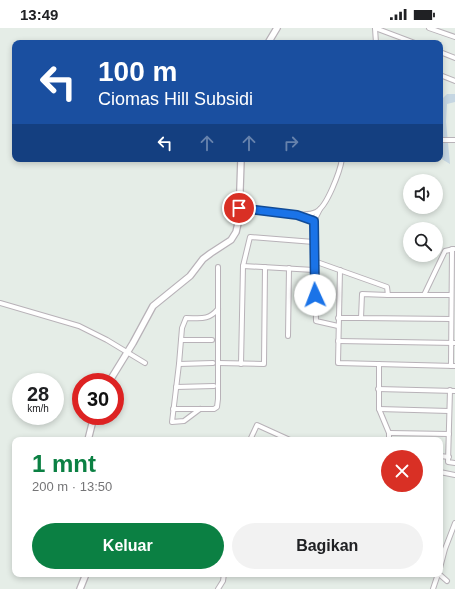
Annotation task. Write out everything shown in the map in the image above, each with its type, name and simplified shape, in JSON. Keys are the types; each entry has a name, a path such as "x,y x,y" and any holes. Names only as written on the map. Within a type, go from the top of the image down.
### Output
{"street":[{"path":"270,40 277,28"},
{"path":"376,40 375,28 407,40"},
{"path":"429,28 455,38"},
{"path":"443,53 455,58"},
{"path":"443,76 455,81"},
{"path":"443,140 455,140"},
{"path":"114,373 153,306 190,276 203,259 211,252 231,240 237,228 241,162"},
{"path":"338,326 316,321 314,221 337,179 341,162"},
{"path":"239,208 297,215 314,221"},
{"path":"297,215 315,213 320,209"},
{"path":"241,364 243,266 250,237 314,242"},
{"path":"340,270 338,363 453,366 451,295 454,248 445,251 424,295"},
{"path":"314,261 387,287 388,295"},
{"path":"243,266 314,270"},
{"path":"173,409 214,410 217,407 218,267"},
{"path":"218,363 264,364 266,267"},
{"path":"288,336 289,268"},
{"path":"361,318 362,294 451,295"},
{"path":"0,303 79,326 145,363"},
{"path":"200,410 184,421 172,422 182,328 186,318 207,318 212,316 218,309"},
{"path":"338,318 451,319"},
{"path":"181,340 212,340"},
{"path":"338,341 453,343"},
{"path":"179,364 213,363"},
{"path":"379,364 379,409 389,433 389,437"},
{"path":"176,387 214,386"},
{"path":"378,389 455,390"},
{"path":"450,390 448,462 455,463"},
{"path":"379,409 449,411"},
{"path":"89,437 92,425"},
{"path":"251,437 257,425 283,437"},
{"path":"389,433 449,434"},
{"path":"443,456 448,457"},
{"path":"443,473 455,475"},
{"path":"443,557 455,523"},
{"path":"80,589 85,577"},
{"path":"218,589 224,577"},
{"path":"432,589 437,577"},
{"path":"442,577 448,581"}],"shaded area":[{"path":"447,94 455,94 455,102 447,104 446,122 450,164 443,160 443,98"}],"route":[{"path":"239,208 297,215 314,221 315,295"}]}
